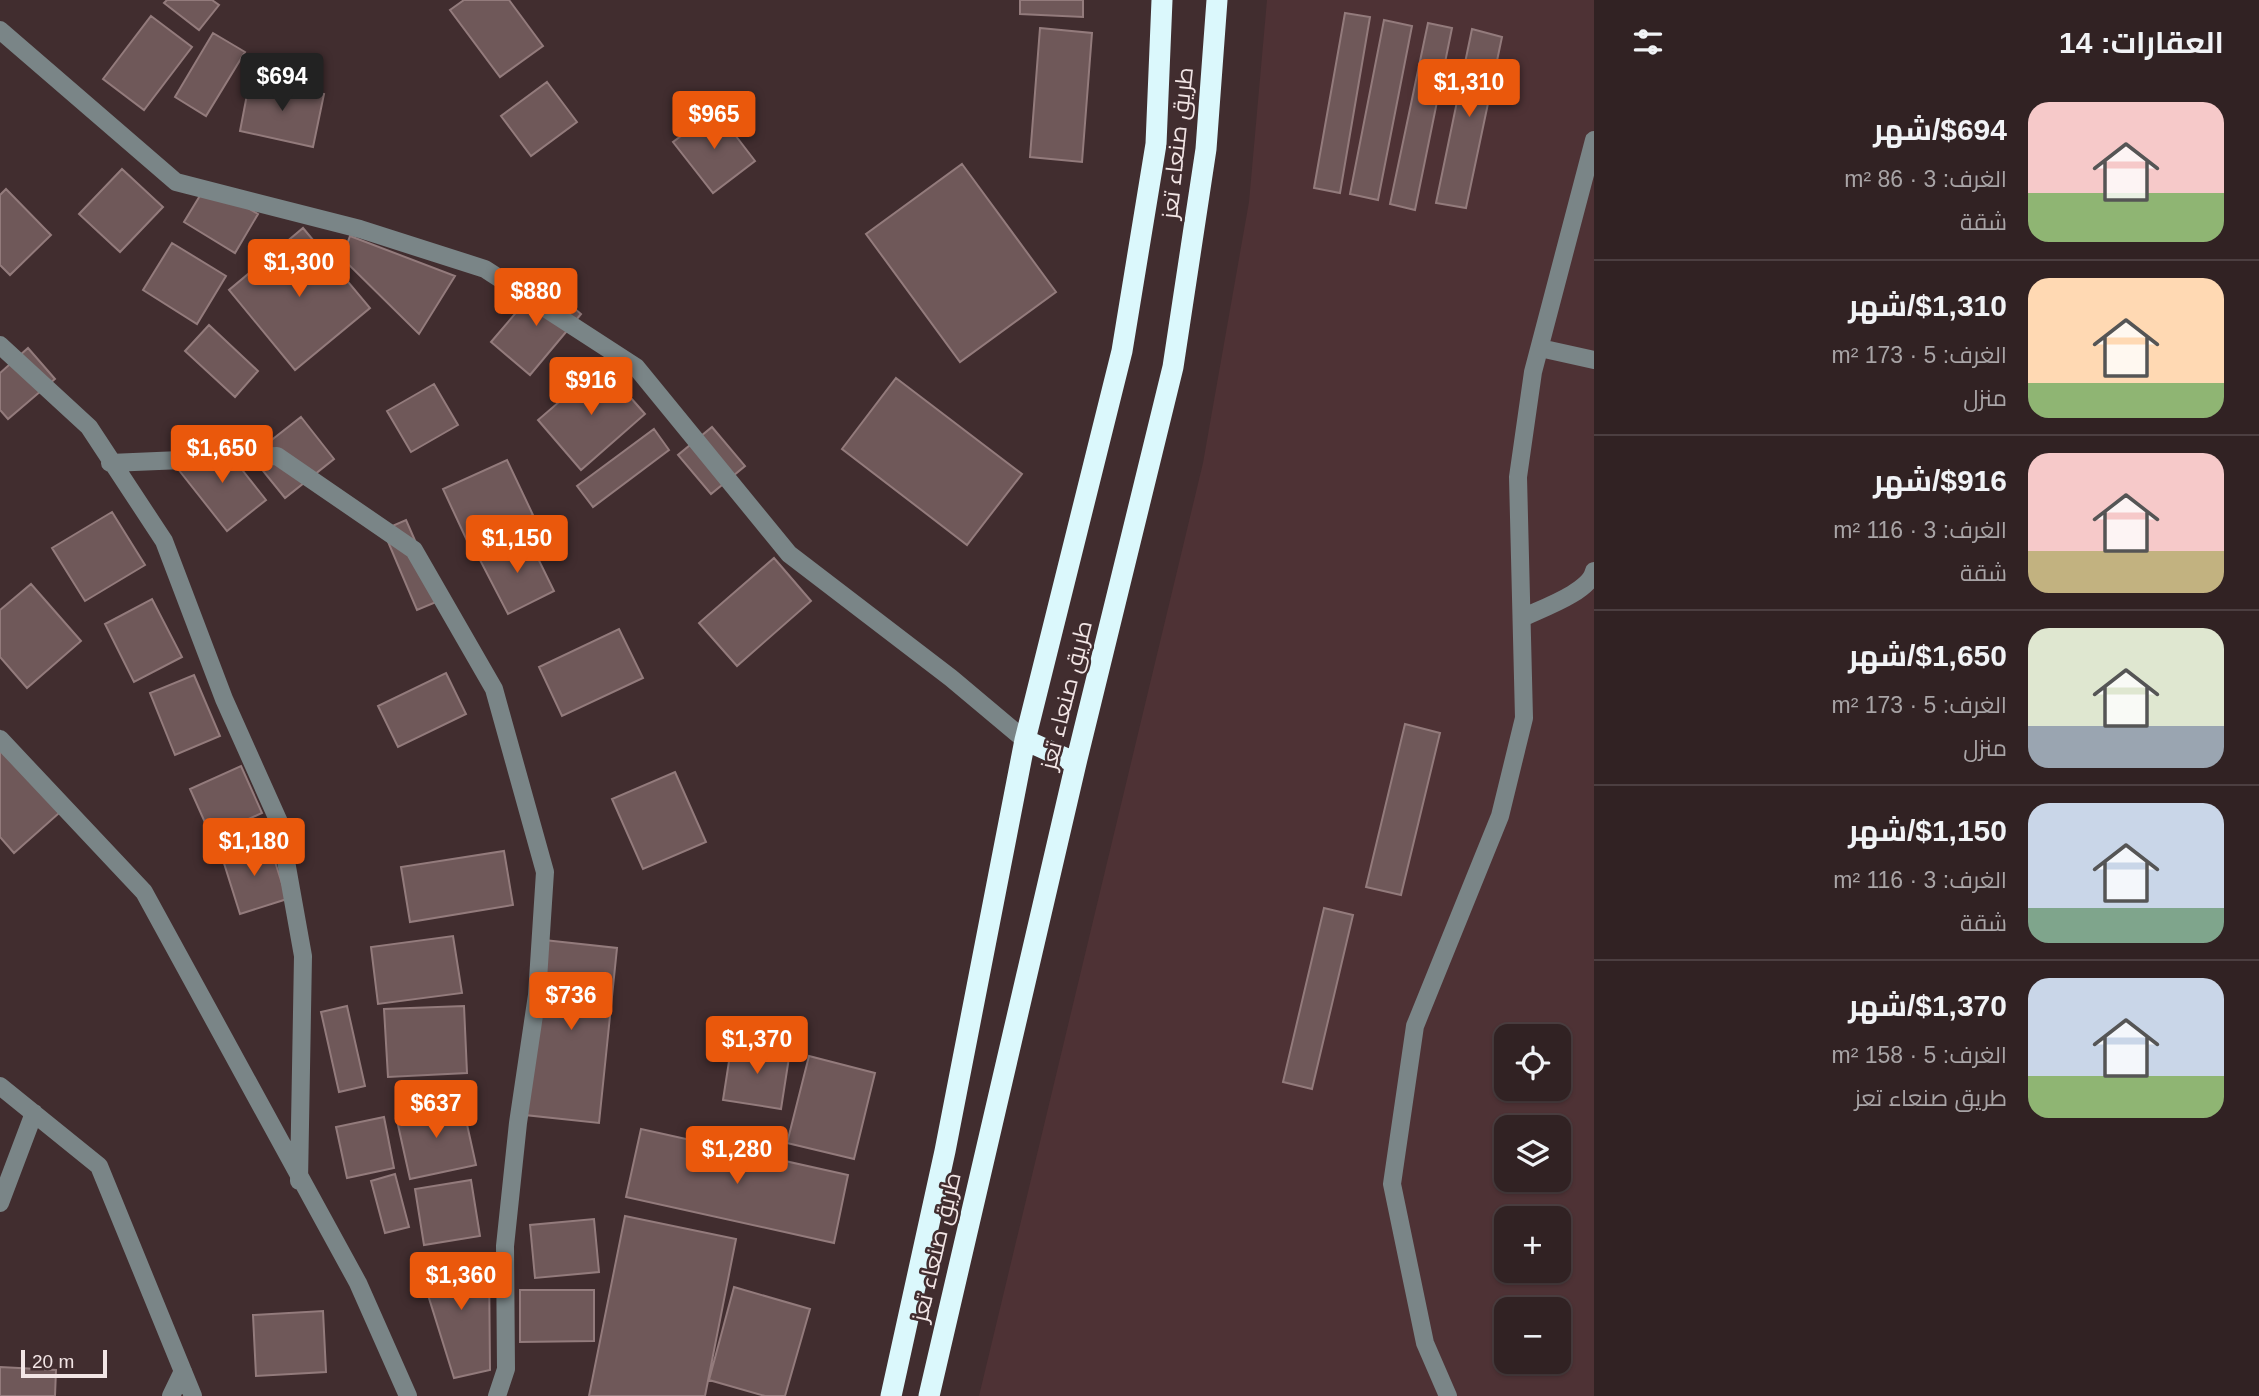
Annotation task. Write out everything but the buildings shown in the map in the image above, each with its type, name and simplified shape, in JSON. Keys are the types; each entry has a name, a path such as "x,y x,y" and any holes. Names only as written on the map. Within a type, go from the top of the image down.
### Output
{"highway":[{"name":"طريق صنعاء تعز","path":"891,1396 945,1151 1024,740 1122,351 1156,144 1162,0"},
{"name":"طريق صنعاء تعز","path":"929,1396 1076,763 1173,367 1206,149 1217,0"},
{"path":"1024,740 1076,763"}],"street":[{"path":"1,32 176,182 360,229 485,269 636,367 789,554 951,678 1024,740"},
{"path":"1448,1396 1425,1343 1392,1184 1415,1026 1500,816 1524,718 1518,477 1533,372 1594,139"},
{"path":"0,345 89,427 110,463 164,541 224,699 279,822 303,956 299,1181"},
{"path":"1540,348 1594,360"},
{"path":"110,463 277,456 414,550 494,689 545,872 537,995 517,1124 505,1246 506,1369 497,1396"},
{"path":"1522,618 1577,592 1593,577 1594,571"},
{"path":"0,739 144,892 299,1181 358,1283 408,1396"},
{"path":"0,1086 99,1166 193,1396"},
{"path":"0,1203 34,1113"},
{"path":"171,1396 183,1371"}],"shaded area":[{"path":"1267,0 1594,0 1594,1396 979,1396 1203,463 1249,202"}]}
